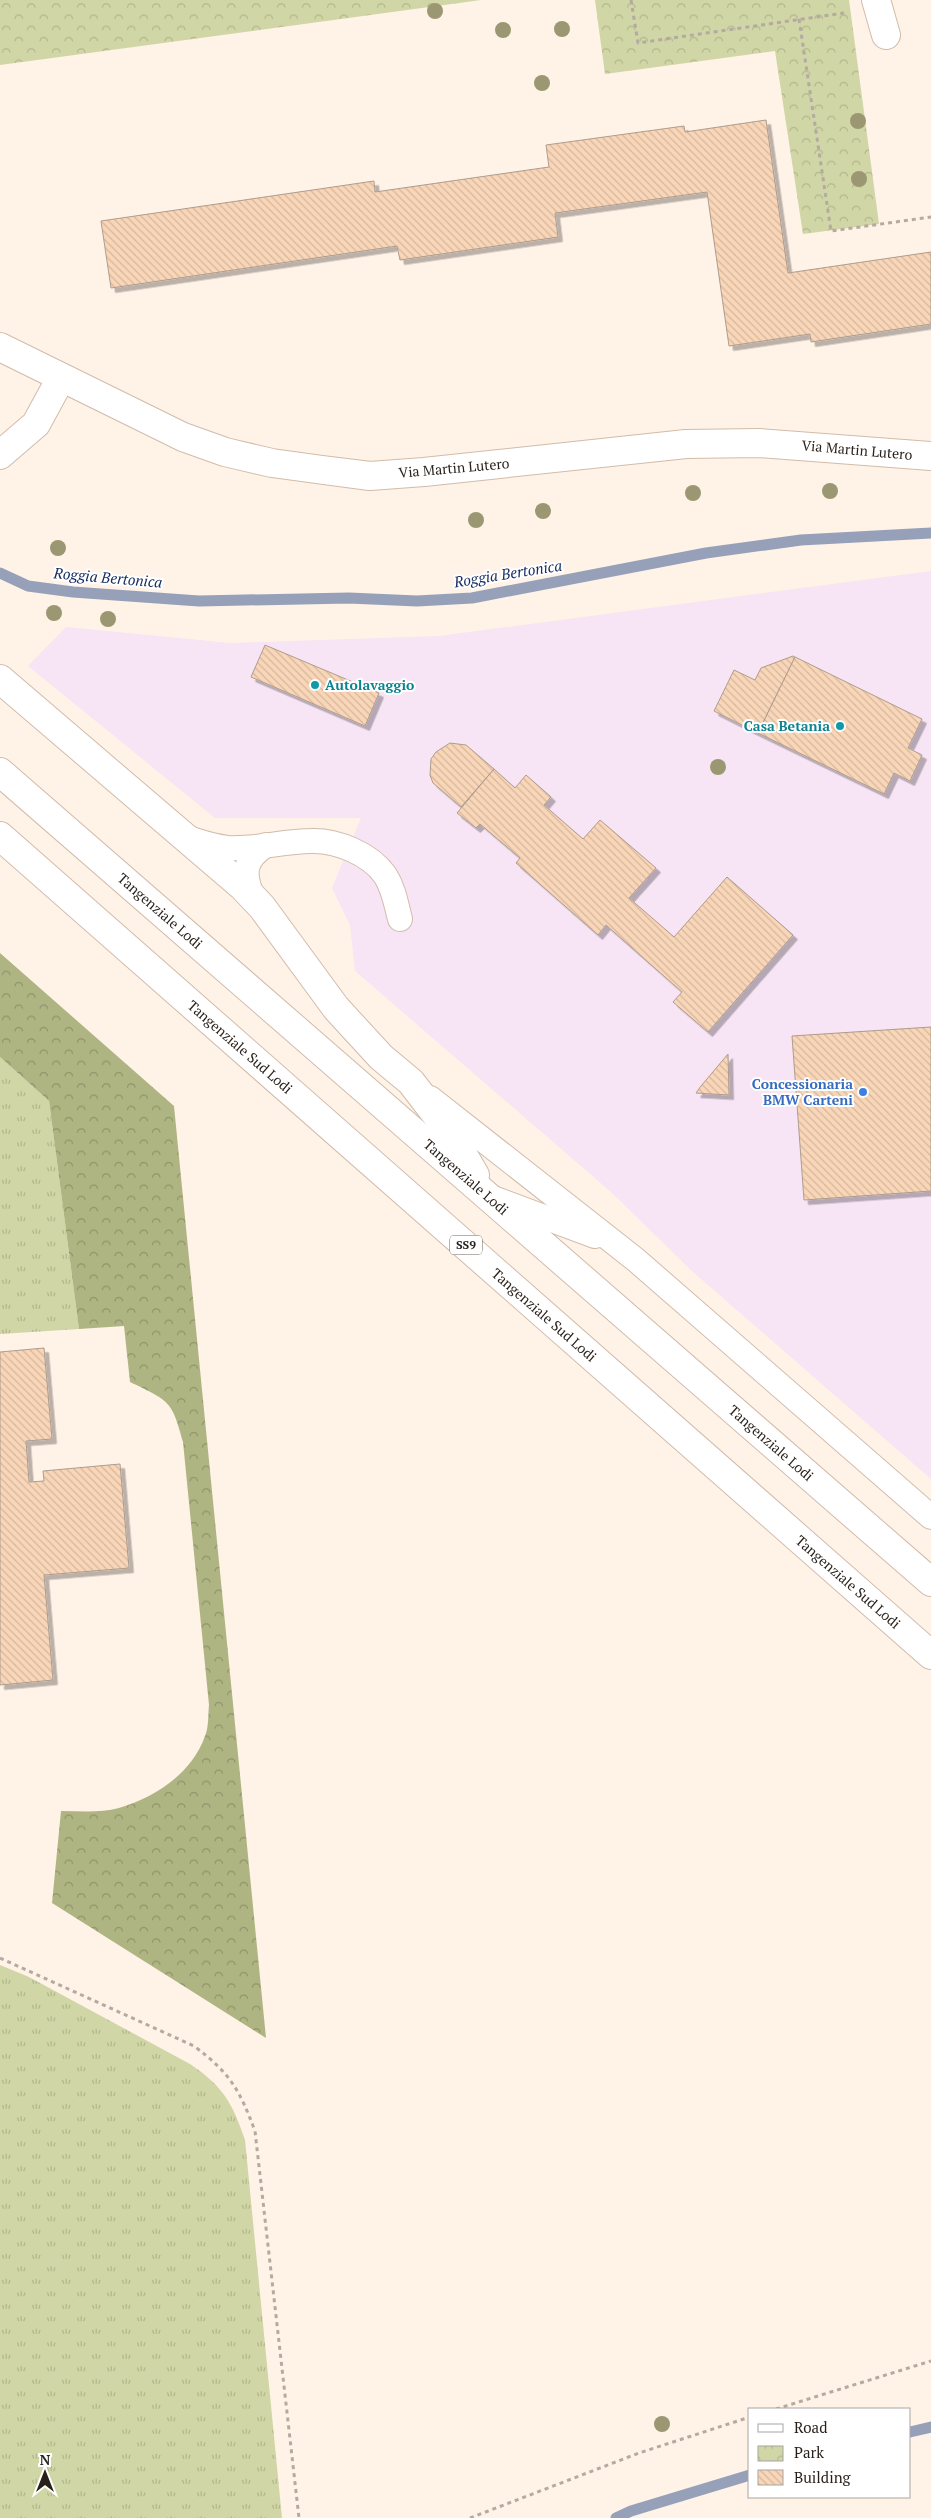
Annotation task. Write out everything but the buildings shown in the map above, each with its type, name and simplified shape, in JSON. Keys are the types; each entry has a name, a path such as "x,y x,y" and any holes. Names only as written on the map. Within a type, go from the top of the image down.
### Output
{"main road":[{"path":"876,4 886,35"},
{"name":"Via Martin Lutero","path":"0,347 183,436 225,452 272,463 370,476 433,472 686,444 759,443 931,456"},
{"path":"0,455 36,424 61,378"},
{"path":"0,679 180,835 242,886 278,928 300,961 336,1008 381,1057 411,1082 451,1134 488,1196"},
{"name":"Tangenziale Lodi","path":"0,772 931,1582"},
{"name":"Tangenziale Sud Lodi","path":"0,836 931,1655"}],"lane":[{"path":"180,835 203,844 227,848 311,841 331,842 354,851 385,874 394,891 400,919"},
{"path":"253,898 247,884 246,871 256,852 266,845"},
{"path":"411,1082 616,1244 931,1517"},
{"path":"488,1196 616,1244"}],"path":[{"path":"631,0 638,43 799,19 876,4"},
{"path":"799,19 831,231 931,217"},
{"path":"0,1958 194,2046 219,2065 241,2095 255,2131 299,2518"},
{"path":"779,2408 931,2361"},
{"path":"470,2518 639,2453 748,2418"}],"shaded area":[{"path":"931,571 931,1479 693,1272 611,1192 355,971 350,925 332,888 361,818 215,818 28,666 66,627 230,643 439,636"}],"green space":[{"path":"0,0 481,0 0,65"},
{"path":"595,0 849,0 879,224 803,234 775,51 605,74"},
{"path":"0,953 174,1106 266,2038 52,1903 61,1811 112,1810 146,1797 171,1782 182,1772 199,1749 207,1729 209,1705 183,1442 176,1418 167,1403 153,1393 130,1382 124,1326 79,1329 49,1101 0,1057"},
{"path":"0,1057 49,1101 79,1329 0,1334"},
{"path":"0,1965 29,1977 190,2064 219,2088 231,2106 245,2140 282,2518 0,2518"}],"waterway":[{"name":"Roggia Bertonica","path":"0,573 28,586 73,592 199,601 349,598 417,601 472,598 706,553 801,540 931,533"},
{"path":"911,2432 931,2427"},
{"path":"616,2518 631,2511 748,2476"}],"place":[{"name":"Autolavaggio","path":"315,685"},
{"name":"Casa Betania","path":"840,726"},
{"name":"Concessionaria BMW Carteni","path":"863,1092"}]}
